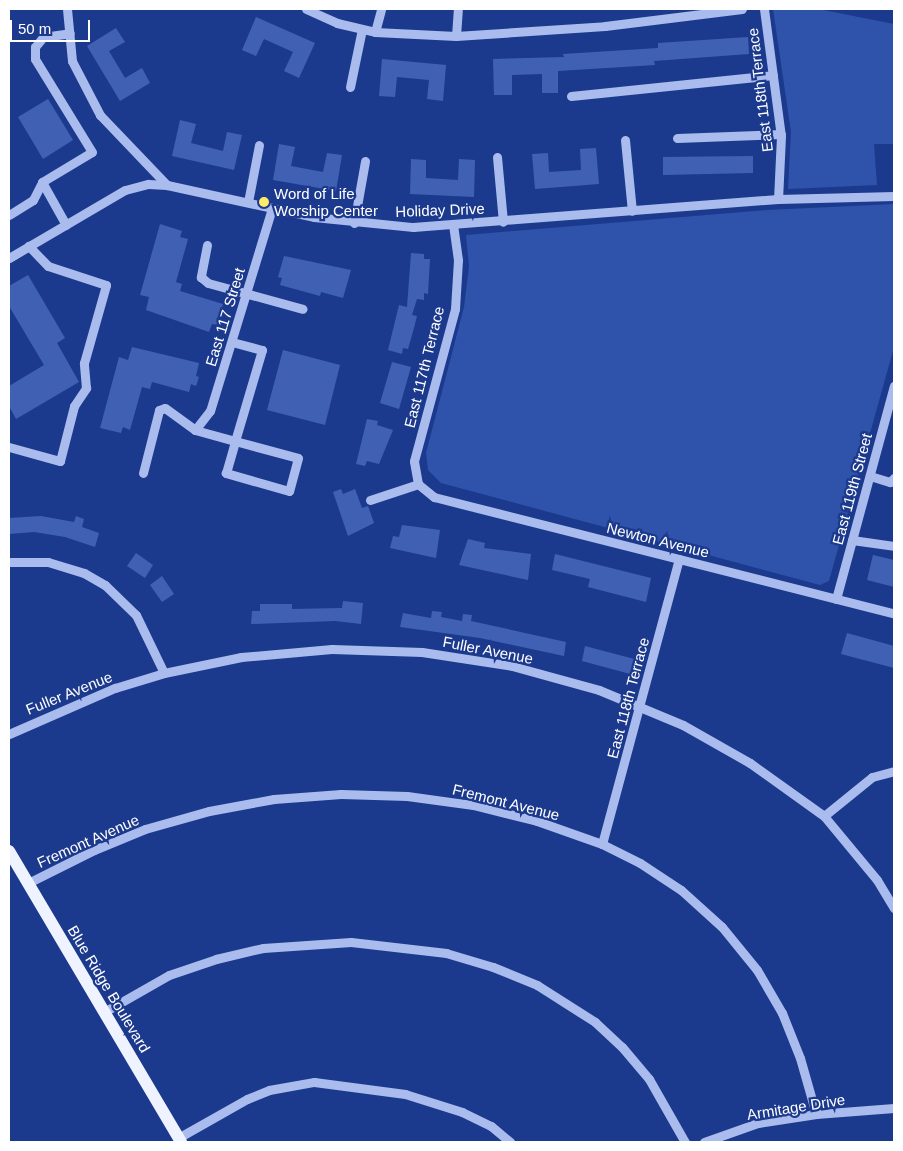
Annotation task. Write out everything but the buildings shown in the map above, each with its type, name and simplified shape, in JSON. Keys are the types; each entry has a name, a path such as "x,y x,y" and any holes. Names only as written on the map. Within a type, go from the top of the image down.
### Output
{"main road":[{"name":"Blue Ridge Boulevard","path":"9,852 180,1140"}],"street":[{"path":"67,9 72,61 100,115 167,185"},
{"path":"306,9 375,32 456,36 605,26 742,9"},
{"path":"375,32 381,9"},
{"path":"456,36 458,9"},
{"name":"East 118th Terrace","path":"764,9 781,134 778,198"},
{"path":"350,87 362,29"},
{"path":"9,216 33,200 42,182 92,152 35,59 35,47 43,37 70,34"},
{"path":"571,96 773,75"},
{"path":"678,138 781,134"},
{"path":"625,140 632,211"},
{"path":"248,202 259,145"},
{"path":"497,157 504,222"},
{"path":"354,223 365,161"},
{"path":"42,182 66,225"},
{"name":"Holiday Drive","path":"9,258 126,190 148,184 167,185 272,208 354,223 453,226 778,198 894,196"},
{"name":"East 117 Street","path":"195,430 210,411 248,296 272,208"},
{"name":"East 117th Terrace","path":"418,484 414,461 455,309 458,260 453,226"},
{"path":"207,245 201,277 208,283 248,296 303,309"},
{"path":"9,447 60,461 74,406 86,388 84,363 106,285 48,266 29,246"},
{"path":"143,472 159,410 165,408 195,430 236,441 298,458 289,491 226,473 236,441 262,350 232,342"},
{"name":"East 119th Street","path":"836,599 894,386"},
{"path":"870,476 890,482 894,478"},
{"path":"370,500 418,484"},
{"name":"Newton Avenue","path":"418,484 434,497 894,613"},
{"path":"852,540 894,546"},
{"name":"East 118th Terrace","path":"602,844 679,559"},
{"path":"9,562 48,562 84,573 105,585 136,614 164,673"},
{"name":"Fuller Avenue","path":"9,734 67,706 164,673 241,657 332,649 422,652 512,666 599,690 683,725 750,763 824,816 865,865 894,908"},
{"path":"824,816 872,777 894,771"},
{"name":"Fremont Avenue","path":"28,884 103,846 145,829 209,811 274,799 341,794 407,796 473,805 537,821 602,844 640,863 681,890 722,927 757,970 782,1013 800,1058 816,1114"},
{"path":"104,1012 169,976 216,959 263,948 351,942 446,953 493,967 537,985 595,1022 622,1047 650,1079 685,1142"},
{"path":"180,1140 247,1099 284,1086 314,1082 405,1094 462,1112 491,1126 510,1142"},
{"name":"Armitage Drive","path":"704,1142 758,1123 816,1114 894,1108"}],"shaded area":[{"path":"773,9 818,9 894,24 894,144 874,144 877,185 788,189 791,132"},
{"path":"894,204 894,347 829,581 820,585 441,483 428,470 426,453 464,307 469,266 466,235 767,210"}],"place":[{"name":"Word of Life Worship Center","path":"264,202"}]}
